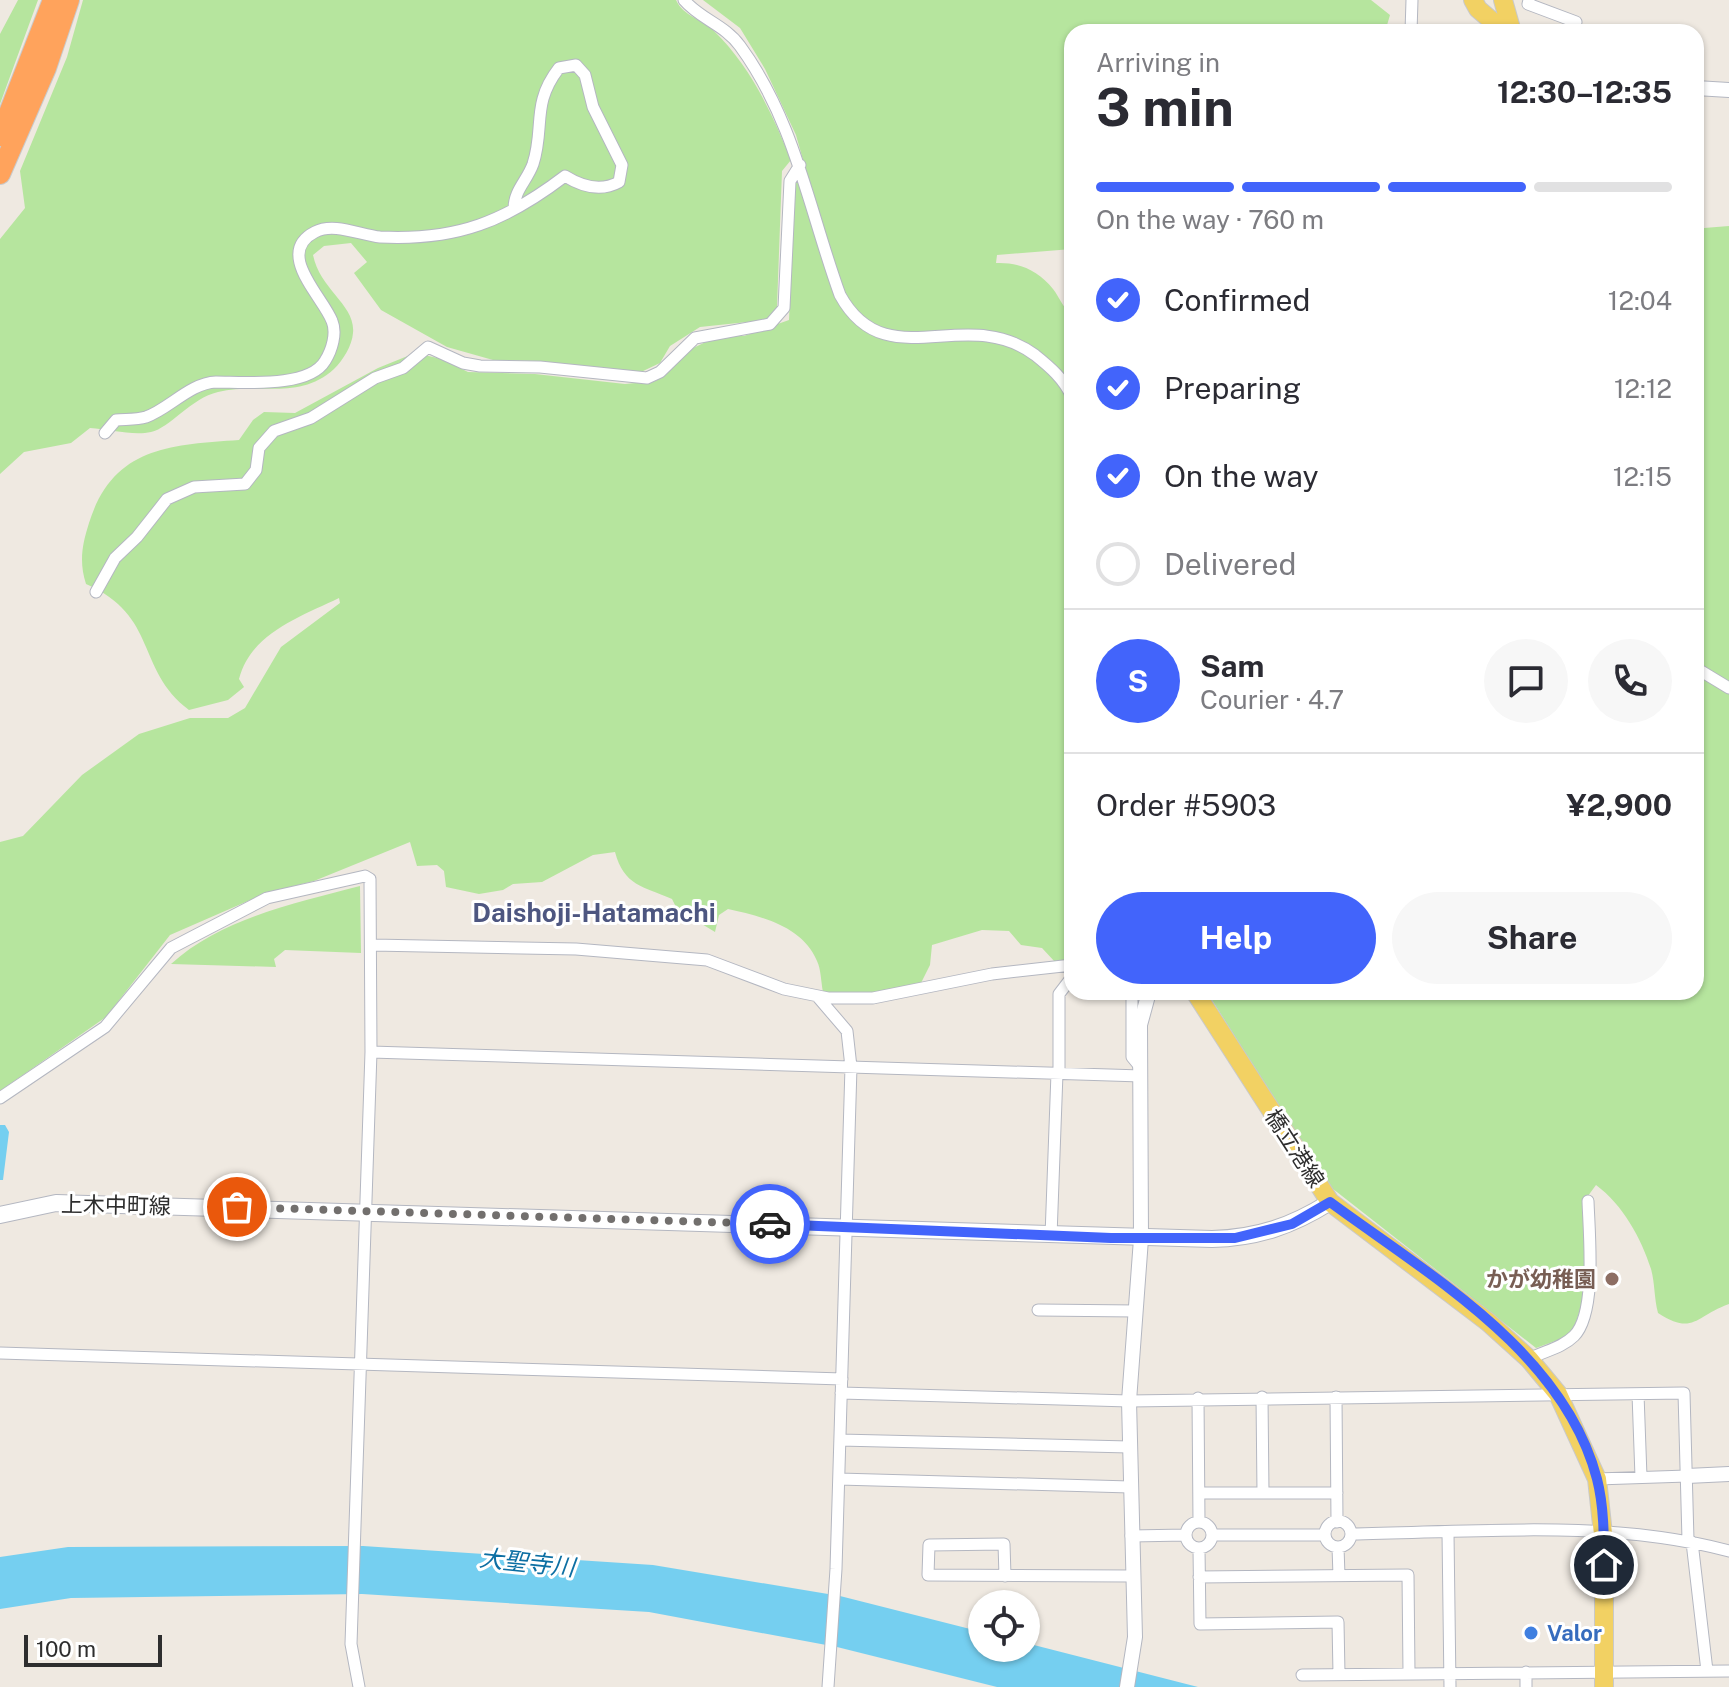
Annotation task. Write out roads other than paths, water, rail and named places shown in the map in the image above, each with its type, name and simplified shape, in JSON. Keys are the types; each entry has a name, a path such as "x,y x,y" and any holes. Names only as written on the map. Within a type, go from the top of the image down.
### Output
{"highway":[{"path":"0,136 53,0"},
{"path":"0,174 46,68 69,0"}],"main road":[{"path":"1473,0 1478,9 1496,24"},
{"path":"1503,0 1510,24"},
{"name":"橋立港線","path":"1200,1000 1330,1202 1469,1307 1529,1359 1558,1394 1597,1479 1603,1532 1604,1679"},
{"name":"上木中町線","path":"0,1215 56,1203 365,1210 1141,1239 1253,1236 1302,1220 1330,1202"}],"street":[{"path":"684,0 723,28 742,47 771,96 800,165 837,286 854,317 879,333 900,338 969,333 1009,338 1053,370 1064,386"},
{"path":"1411,24 1412,0"},
{"path":"1529,0 1528,4 1575,24"},
{"path":"105,433 116,420 151,415 205,384 297,379 316,372 326,361 334,334 333,321 300,262 301,247 311,233 323,229 393,237 455,233 514,209 547,192 565,176 579,185 613,186 622,177 622,165 593,107 585,75 576,65 559,68 544,95 538,112 534,161 514,197 514,209"},
{"path":"1704,88 1729,90"},
{"path":"96,592 115,558 137,537 167,499 194,487 245,484 256,470 259,448 274,431 311,418 375,378 403,368 428,347 463,363 480,366 540,367 647,378 660,372 695,338 770,324 784,308 790,181 800,165"},
{"path":"1704,673 1729,688"},
{"path":"0,1098 105,1027 171,948 267,898 365,876 370,879 369,940 373,945 371,1052 351,1644 359,1687"},
{"path":"373,945 576,949 707,960 784,989 817,996 873,998 992,974 1064,966"},
{"path":"1051,1236 1059,994 1064,987"},
{"path":"817,996 847,1031 851,1067 836,1577 828,1687"},
{"path":"1132,1000 1132,1057 1141,1072"},
{"path":"1127,1687 1133,1649 1129,1401 1141,1239 1142,1010 1146,1000"},
{"path":"371,1052 1058,1073 1141,1072"},
{"path":"1529,1359 1567,1343 1581,1327 1587,1304 1588,1201"},
{"path":"1038,1310 1136,1311"},
{"path":"0,1353 842,1379"},
{"path":"841,1393 1129,1401 1684,1393 1690,1541 1707,1671"},
{"path":"1638,1394 1641,1477"},
{"path":"1262,1397 1263,1493"},
{"path":"1336,1397 1337,1522"},
{"path":"1198,1398 1199,1522"},
{"path":"840,1440 1129,1447"},
{"path":"1597,1479 1729,1474"},
{"path":"839,1479 1130,1487"},
{"path":"1201,1493 1337,1493"},
{"path":"1199,1522 1209,1526 1213,1535 1210,1543 1199,1549 1188,1543 1186,1535 1189,1527 1199,1522"},
{"path":"1337,1522 1348,1526 1351,1534 1346,1544 1338,1547 1331,1545 1325,1535 1328,1526 1337,1522"},
{"path":"1351,1534 1603,1532 1690,1541 1729,1551"},
{"path":"1448,1533 1450,1687"},
{"path":"1131,1536 1186,1535"},
{"path":"1213,1535 1325,1535"},
{"path":"1005,1576 1004,1544 929,1545 928,1575 1005,1576 1132,1576"},
{"path":"1338,1547 1339,1576"},
{"path":"1199,1549 1200,1624 1338,1622 1339,1674"},
{"path":"1199,1577 1408,1575 1409,1673"},
{"path":"1302,1675 1526,1672 1604,1679 1729,1671"},
{"path":"1526,1672 1526,1687"}],"water":[{"path":"0,1125 5,1125 9,1132 3,1180 0,1180"},
{"name":"大聖寺川","path":"363,1546 653,1565 840,1596 968,1628 968,1662 1040,1662 1040,1647 1198,1687 997,1687 837,1647 649,1612 362,1594 71,1598 0,1609 0,1557 68,1547"}],"place":[{"name":"かが幼稚園","path":"1612,1279"},
{"name":"Valor","path":"1531,1633"}],"district":[{"name":"Daishoji-Hatamachi","path":"594,913"}]}
